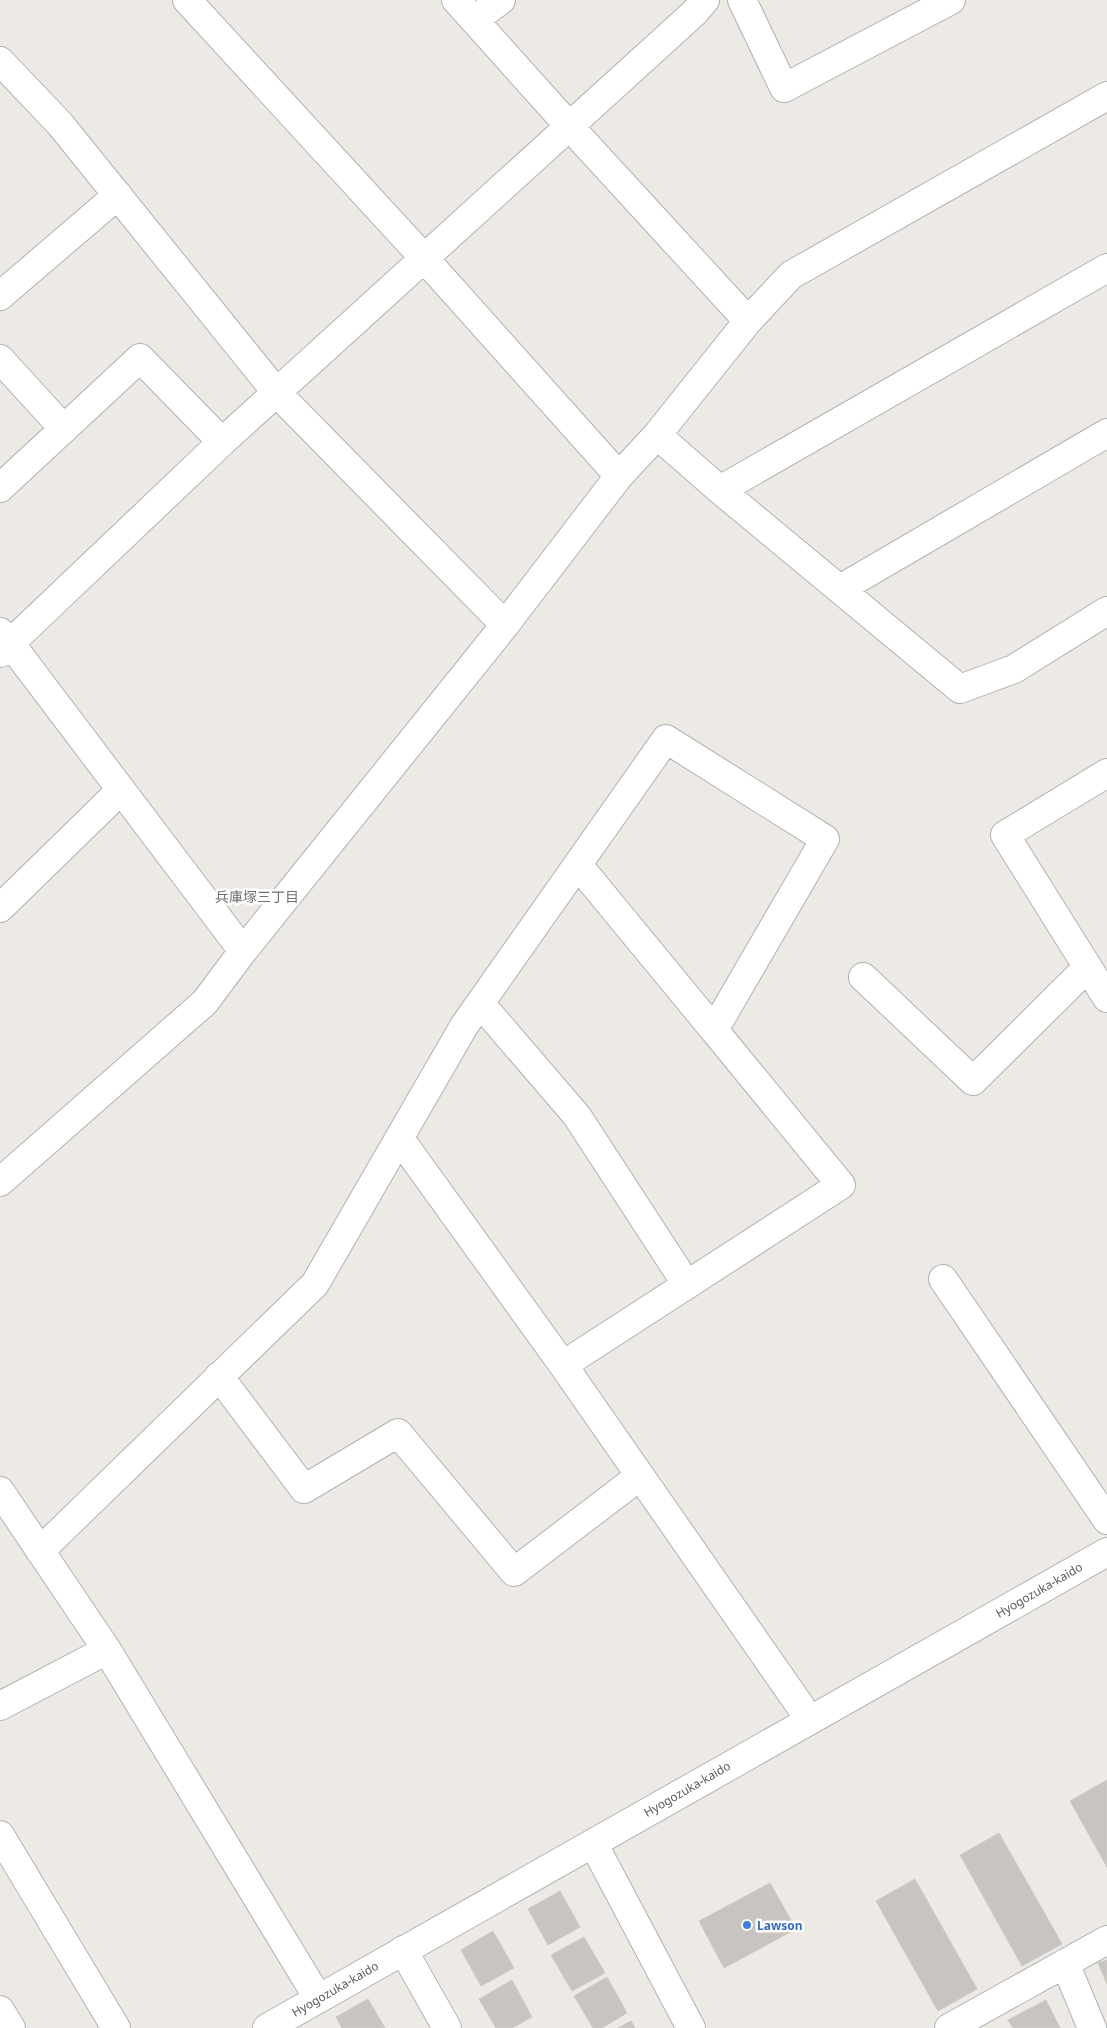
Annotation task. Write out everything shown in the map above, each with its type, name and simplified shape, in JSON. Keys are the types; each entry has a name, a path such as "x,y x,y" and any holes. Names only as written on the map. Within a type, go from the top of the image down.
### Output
{"street":[{"path":"187,0 424,258 619,476"},
{"path":"456,0 748,321"},
{"path":"474,20 501,0"},
{"path":"243,951 120,790 4,643 222,442 570,127 706,0"},
{"path":"742,0 784,88 951,0"},
{"path":"4,73 60,124 277,392 505,625"},
{"path":"0,1182 205,1002 243,951 505,625 619,476 657,436 748,321 791,275 1107,96"},
{"path":"0,296 118,195"},
{"path":"720,490 1107,268"},
{"path":"0,488 140,358 222,442"},
{"path":"0,359 64,429"},
{"path":"840,589 1107,434"},
{"path":"657,436 960,689 1014,669 1107,612"},
{"path":"40,1551 315,1284 464,1026 666,739 826,839 714,1030"},
{"path":"1107,774 1005,835 1107,998"},
{"path":"0,908 120,790"},
{"path":"563,1365 842,1185 578,865"},
{"path":"863,977 973,1081 1088,967"},
{"path":"480,1004 577,1116 687,1285"},
{"path":"400,1139 563,1365 810,1720"},
{"path":"943,1279 1107,1520"},
{"path":"219,1376 304,1489 398,1433 514,1572 640,1476"},
{"path":"0,1491 107,1650 318,1998"},
{"name":"Hyogozuka-kaido","path":"267,2028 1107,1552"},
{"path":"0,1706 107,1650"},
{"path":"0,1835 116,2028"},
{"path":"592,1843 691,2028"},
{"path":"949,2028 1107,1940"},
{"path":"403,1950 448,2028"},
{"path":"1066,1963 1092,2028"},
{"path":"0,2010 11,2028"}],"building":[{"path":"1107,1780 1107,1867 1070,1801"},
{"path":"999,1833 1062,1944 1022,1966 960,1855"},
{"path":"915,1879 977,1989 938,2011 876,1901"},
{"name":"Lawson","path":"770,1883 796,1929 724,1968 699,1921"},
{"path":"560,1891 580,1927 548,1945 528,1909"},
{"path":"493,1931 514,1968 481,1986 461,1950"},
{"path":"584,1937 605,1973 572,1991 551,1955"},
{"path":"1107,1960 1107,1984 1098,1963"},
{"path":"607,1977 627,2013 602,2028 593,2028 574,1996"},
{"path":"512,1980 532,2017 512,2028 496,2028 479,1999"},
{"path":"368,1999 385,2028 342,2028 336,2017"},
{"path":"1046,2000 1060,2028 1013,2028 1008,2020"},
{"path":"631,2021 635,2028 618,2028"}],"place":[{"name":"Lawson","path":"747,1925"}],"district":[{"name":"兵庫塚三丁目","path":"257,896"}]}
